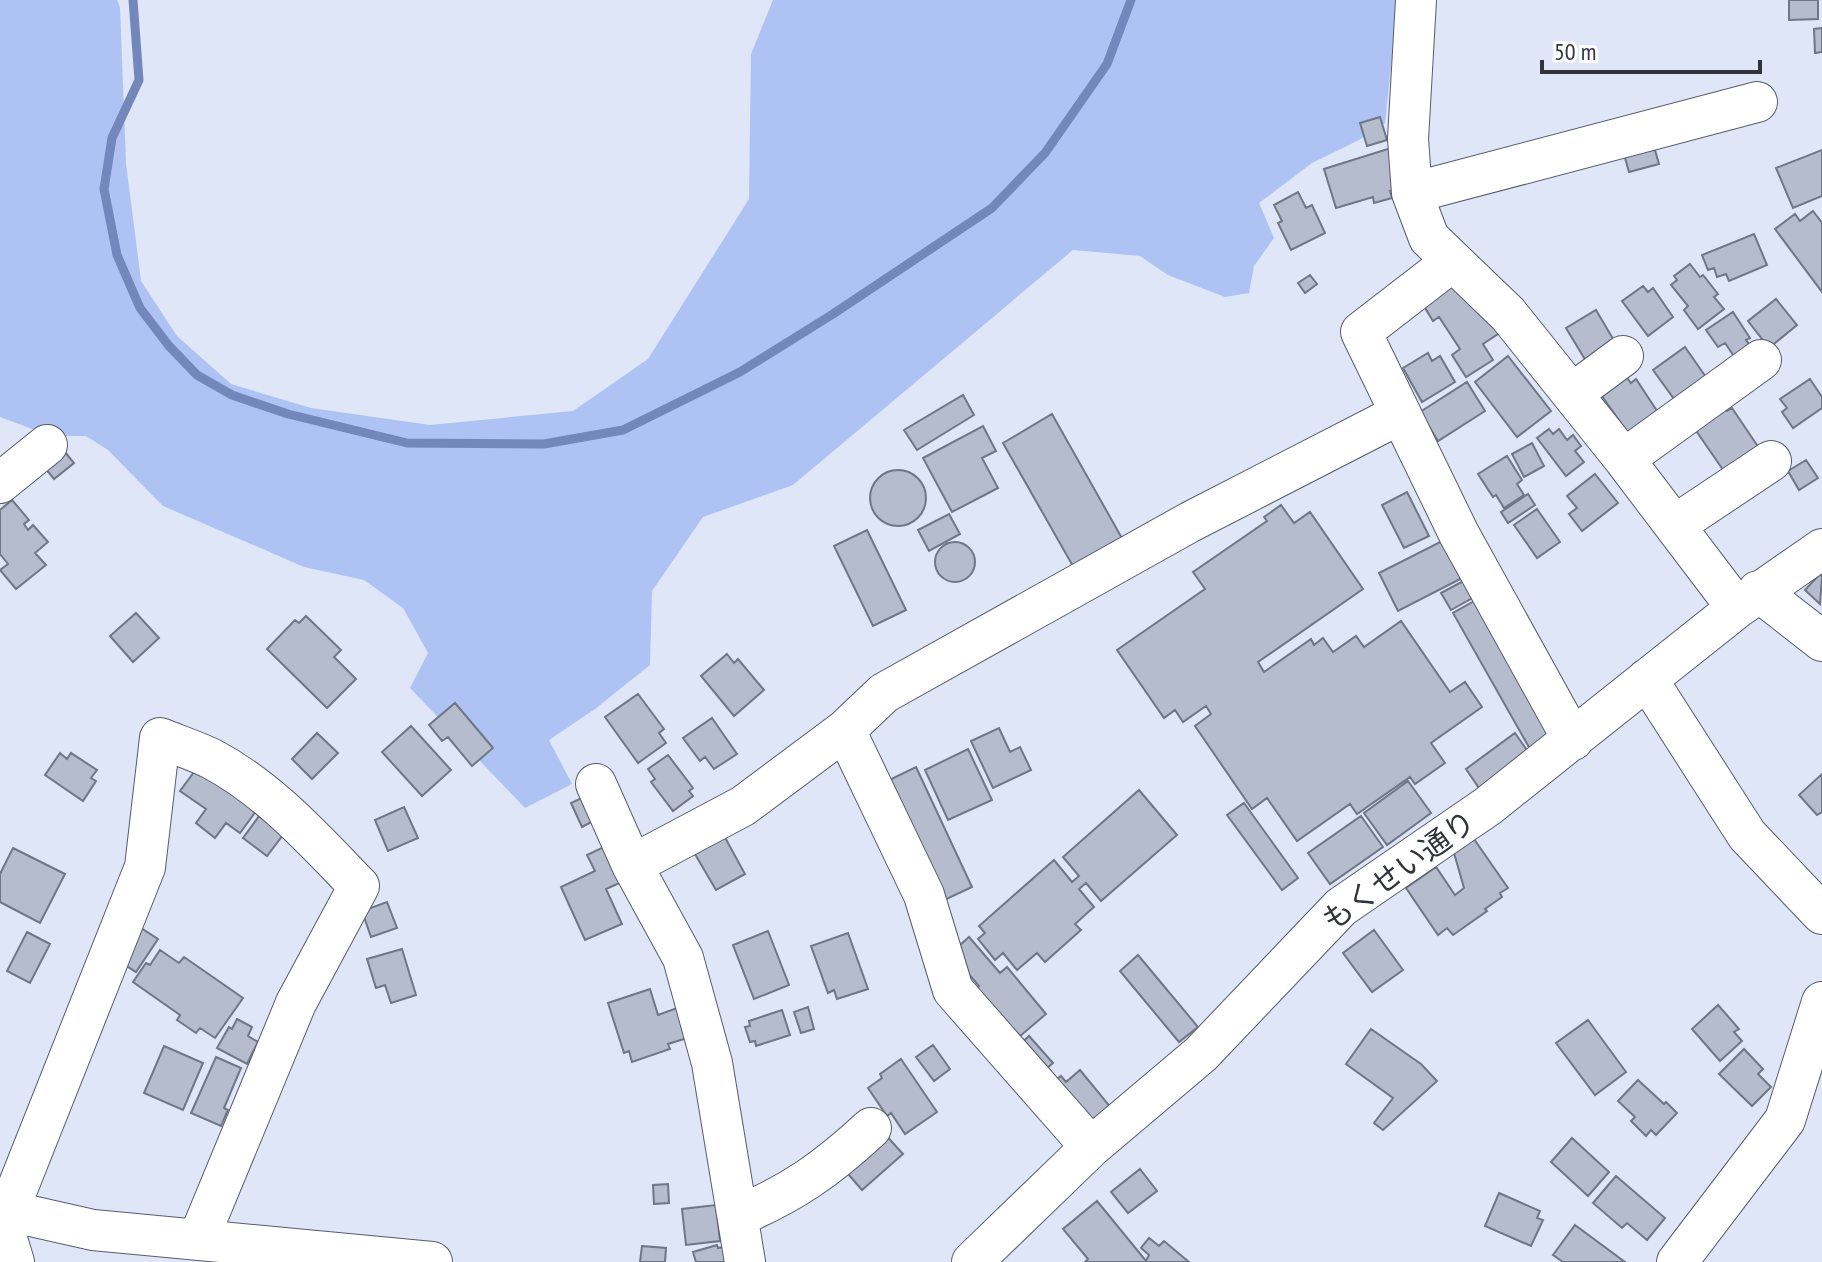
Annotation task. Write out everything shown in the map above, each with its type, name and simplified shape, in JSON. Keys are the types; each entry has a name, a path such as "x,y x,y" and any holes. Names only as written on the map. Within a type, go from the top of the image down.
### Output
{"street":[{"path":"1416,0 1408,139 1412,193 1429,238 1508,314 1675,525 1747,600 1822,641"},
{"path":"1412,193 1757,102"},
{"path":"1453,261 1361,332 1459,534 1573,740"},
{"path":"1573,393 1623,356"},
{"path":"1624,459 1761,360"},
{"path":"632,865 743,806 845,730 884,693 1190,522 1400,414"},
{"path":"0,483 47,445"},
{"path":"1675,525 1771,461"},
{"name":"もくせい通り","path":"972,1262 1091,1147 1201,1054 1341,907 1488,806 1747,600 1822,549"},
{"path":"1647,679 1747,835 1822,914"},
{"path":"845,730 924,895 953,990 1091,1147"},
{"path":"14,1262 7,1239 4,1210 145,867 160,738 211,759 252,784 300,826 359,886 296,1003 198,1240"},
{"path":"596,784 632,865 683,958 712,1063 745,1262"},
{"path":"1677,1262 1785,1120 1822,1002"},
{"path":"738,1216 807,1181 832,1164 871,1128"},
{"path":"4,1210 93,1230 374,1260 432,1262"}],"shaded area":[{"path":"0,0 117,0 120,7 126,163 141,281 177,336 231,384 311,408 430,425 573,411 648,359 749,199 751,54 773,0 1398,0 1385,123 1359,140 1312,163 1259,203 1274,238 1254,266 1249,293 1225,297 1168,275 1140,256 1073,250 793,485 703,517 652,591 650,665 595,709 549,740 572,784 525,808 410,688 428,653 403,608 364,580 304,567 163,506 108,450 86,436 51,436 0,417"}],"building":[{"path":"1789,0 1818,0 1818,19 1789,20"},
{"path":"1822,28 1822,52 1815,53 1814,29"},
{"path":"1380,117 1387,140 1367,146 1360,123"},
{"path":"1653,143 1659,164 1629,172 1623,151"},
{"path":"1391,148 1402,187 1390,191 1392,198 1374,203 1373,197 1336,208 1324,169"},
{"path":"1822,150 1822,196 1793,208 1776,168"},
{"path":"1298,192 1306,208 1312,205 1325,233 1291,250 1278,223 1282,221 1274,205"},
{"path":"1813,211 1822,223 1822,292 1775,229 1795,214 1800,221"},
{"path":"1754,234 1767,265 1729,281 1726,274 1717,277 1714,268 1708,270 1702,255"},
{"path":"1690,264 1718,294 1714,297 1724,309 1698,329 1684,310 1688,306 1671,285 1677,280 1674,276"},
{"path":"1310,275 1317,284 1305,293 1298,283"},
{"path":"1457,280 1501,332 1483,344 1493,360 1466,377 1452,355 1460,349 1439,317 1433,321 1422,303"},
{"path":"1643,286 1648,292 1653,288 1673,317 1648,336 1622,301"},
{"path":"1776,299 1797,325 1769,348 1748,321"},
{"path":"1596,310 1619,349 1586,361 1566,328"},
{"path":"1733,312 1750,338 1746,340 1752,348 1736,359 1725,343 1718,347 1706,330"},
{"path":"1685,347 1708,380 1677,403 1653,370"},
{"path":"1428,353 1432,361 1440,356 1455,382 1422,402 1403,368"},
{"path":"1508,356 1551,411 1517,437 1475,382"},
{"path":"1624,374 1631,383 1636,379 1661,417 1631,437 1599,392"},
{"path":"1810,379 1822,397 1822,408 1793,428 1782,412 1787,408 1780,399"},
{"path":"1467,382 1485,411 1438,441 1420,412"},
{"path":"963,395 974,415 917,450 904,430"},
{"path":"1720,402 1727,411 1732,408 1763,454 1728,477 1690,422"},
{"path":"1052,414 1123,540 1074,568 1003,443"},
{"path":"983,426 996,451 982,458 998,488 952,512 923,458"},
{"path":"1549,429 1553,434 1559,429 1567,440 1573,435 1581,446 1575,451 1584,462 1566,476 1537,438"},
{"path":"1532,443 1544,466 1524,477 1512,454"},
{"path":"61,447 74,463 54,479 41,463"},
{"path":"1507,456 1522,480 1517,484 1524,495 1504,508 1478,474"},
{"path":"1806,460 1818,478 1799,490 1788,471"},
{"path":"898,470 918,478 926,498 918,518 898,526 878,518 870,498 878,478"},
{"path":"1595,474 1618,503 1582,531 1569,514 1577,508 1567,496"},
{"path":"1407,492 1429,536 1404,548 1382,505"},
{"path":"1528,494 1535,505 1508,523 1501,512"},
{"path":"12,500 29,520 24,524 28,530 33,525 48,542 35,553 46,565 16,589 0,570 8,564 0,554 0,510"},
{"path":"1281,505 1294,523 1310,512 1363,589 1258,662 1264,672 1311,639 1314,645 1323,638 1333,652 1356,636 1364,647 1401,621 1450,692 1465,682 1482,707 1431,743 1445,763 1415,784 1410,777 1357,814 1350,804 1297,841 1267,798 1252,809 1195,726 1211,714 1206,706 1183,722 1175,710 1164,718 1117,650 1205,589 1193,572 1267,521 1264,517"},
{"path":"1537,509 1560,542 1537,558 1514,525"},
{"path":"949,514 960,534 929,551 918,530"},
{"path":"867,530 906,610 873,626 834,546"},
{"path":"1446,539 1466,576 1398,611 1379,573"},
{"path":"955,542 969,548 975,562 969,576 955,582 941,576 935,562 941,548"},
{"path":"1820,574 1822,577 1820,604 1805,590"},
{"path":"1467,579 1476,596 1451,610 1441,593"},
{"path":"1476,600 1552,738 1530,749 1453,613"},
{"path":"136,613 159,638 133,662 110,636"},
{"path":"306,616 341,650 334,657 356,679 327,708 267,649 295,620 299,623"},
{"path":"727,654 734,663 738,659 764,690 734,716 701,676"},
{"path":"638,694 664,729 659,733 666,743 638,763 605,717"},
{"path":"455,703 493,748 472,766 448,737 442,741 429,725"},
{"path":"712,718 737,754 714,769 705,757 700,761 683,738"},
{"path":"411,726 451,770 422,796 382,752"},
{"path":"999,728 1010,752 1020,747 1031,770 993,788 971,741"},
{"path":"317,733 338,753 312,779 292,759"},
{"path":"1515,733 1531,756 1481,791 1466,769"},
{"path":"968,749 992,800 948,820 925,770"},
{"path":"60,753 67,759 71,753 97,770 91,778 96,781 83,801 45,775"},
{"path":"668,755 693,788 689,791 693,796 673,811 651,782 655,779 648,769"},
{"path":"200,764 259,807 240,833 226,823 215,838 196,823 206,809 180,791"},
{"path":"916,767 972,887 936,904 881,784"},
{"path":"1822,774 1822,812 1817,815 1799,795"},
{"path":"1408,781 1431,813 1387,845 1364,813"},
{"path":"1139,790 1177,835 1101,901 1086,883 1079,889 1094,907 1075,924 1081,930 1045,962 1037,953 1017,970 1003,953 995,960 978,939 985,933 979,926 1054,860 1072,882 1079,876 1063,857"},
{"path":"586,796 597,819 582,827 571,803"},
{"path":"1244,803 1298,878 1282,890 1227,815"},
{"path":"404,807 418,838 388,851 375,820"},
{"path":"262,812 286,831 267,856 243,838"},
{"path":"1361,816 1383,847 1330,884 1308,853"},
{"path":"722,832 745,874 716,890 692,849"},
{"path":"1474,839 1508,888 1500,893 1502,897 1485,909 1487,911 1453,935 1447,928 1438,935 1406,888 1436,867 1455,895 1464,888 1454,853"},
{"path":"608,845 624,881 606,889 622,924 585,940 561,887 595,871 587,855"},
{"path":"13,848 65,874 40,923 0,902 0,874"},
{"path":"387,902 397,928 371,937 362,911"},
{"path":"141,928 158,939 136,972 119,961"},
{"path":"1374,930 1403,970 1372,992 1343,953"},
{"path":"768,931 789,985 754,999 733,945"},
{"path":"27,932 50,944 30,983 7,971"},
{"path":"848,933 868,989 837,999 834,990 828,993 811,946"},
{"path":"969,937 1000,973 1007,967 1046,1014 1013,1042 971,992 979,986 951,953"},
{"path":"402,949 416,995 391,1003 385,985 376,988 367,959"},
{"path":"160,950 179,963 184,957 243,998 215,1038 200,1028 196,1033 177,1020 180,1015 133,982"},
{"path":"1138,955 1198,1027 1179,1042 1120,971"},
{"path":"650,989 658,1015 677,1008 687,1038 668,1044 670,1049 632,1062 629,1051 624,1053 608,1003"},
{"path":"1718,1005 1739,1029 1734,1032 1742,1041 1720,1061 1692,1029"},
{"path":"808,1007 814,1029 801,1033 794,1012"},
{"path":"782,1010 790,1035 756,1046 755,1041 750,1042 745,1027 750,1026 749,1021"},
{"path":"237,1019 252,1027 248,1036 258,1042 247,1064 217,1048"},
{"path":"1588,1020 1626,1072 1595,1095 1556,1043"},
{"path":"1371,1029 1421,1064 1437,1081 1383,1130 1374,1123 1393,1098 1346,1064"},
{"path":"1029,1036 1053,1063 1038,1076 1015,1049"},
{"path":"933,1045 950,1069 934,1081 916,1057"},
{"path":"164,1046 203,1063 183,1110 144,1093"},
{"path":"1744,1049 1763,1069 1758,1074 1771,1087 1752,1106 1719,1074"},
{"path":"216,1057 241,1068 224,1108 228,1110 221,1126 191,1113"},
{"path":"901,1059 937,1112 905,1134 891,1113 887,1116 868,1088 882,1078 880,1074"},
{"path":"1080,1070 1112,1109 1086,1131 1048,1086 1061,1076 1066,1082"},
{"path":"1638,1080 1677,1113 1656,1135 1651,1130 1646,1136 1631,1121 1635,1117 1618,1101"},
{"path":"882,1131 903,1154 862,1190 842,1167"},
{"path":"1572,1138 1609,1172 1588,1196 1551,1162"},
{"path":"1140,1169 1157,1191 1128,1213 1111,1192"},
{"path":"1616,1176 1665,1218 1647,1240 1627,1223 1622,1228 1593,1203"},
{"path":"668,1184 669,1203 654,1204 653,1185"},
{"path":"1499,1193 1540,1211 1537,1218 1543,1220 1531,1246 1485,1226"},
{"path":"1097,1201 1146,1261 1149,1255 1141,1248 1149,1238 1159,1246 1164,1241 1189,1262 1085,1262 1088,1259 1063,1229"},
{"path":"716,1205 720,1241 686,1245 682,1209"},
{"path":"1575,1225 1625,1262 1563,1262 1553,1255"},
{"path":"717,1245 718,1248 723,1247 731,1262 696,1262 693,1252"},
{"path":"642,1246 666,1248 665,1262 640,1262"}],"waterway":[{"path":"133,0 139,80 112,138 104,189 117,255 140,308 169,346 197,375 232,395 288,414 407,443 544,444 623,430 740,372 992,208 1045,153 1107,64 1131,0"}]}
